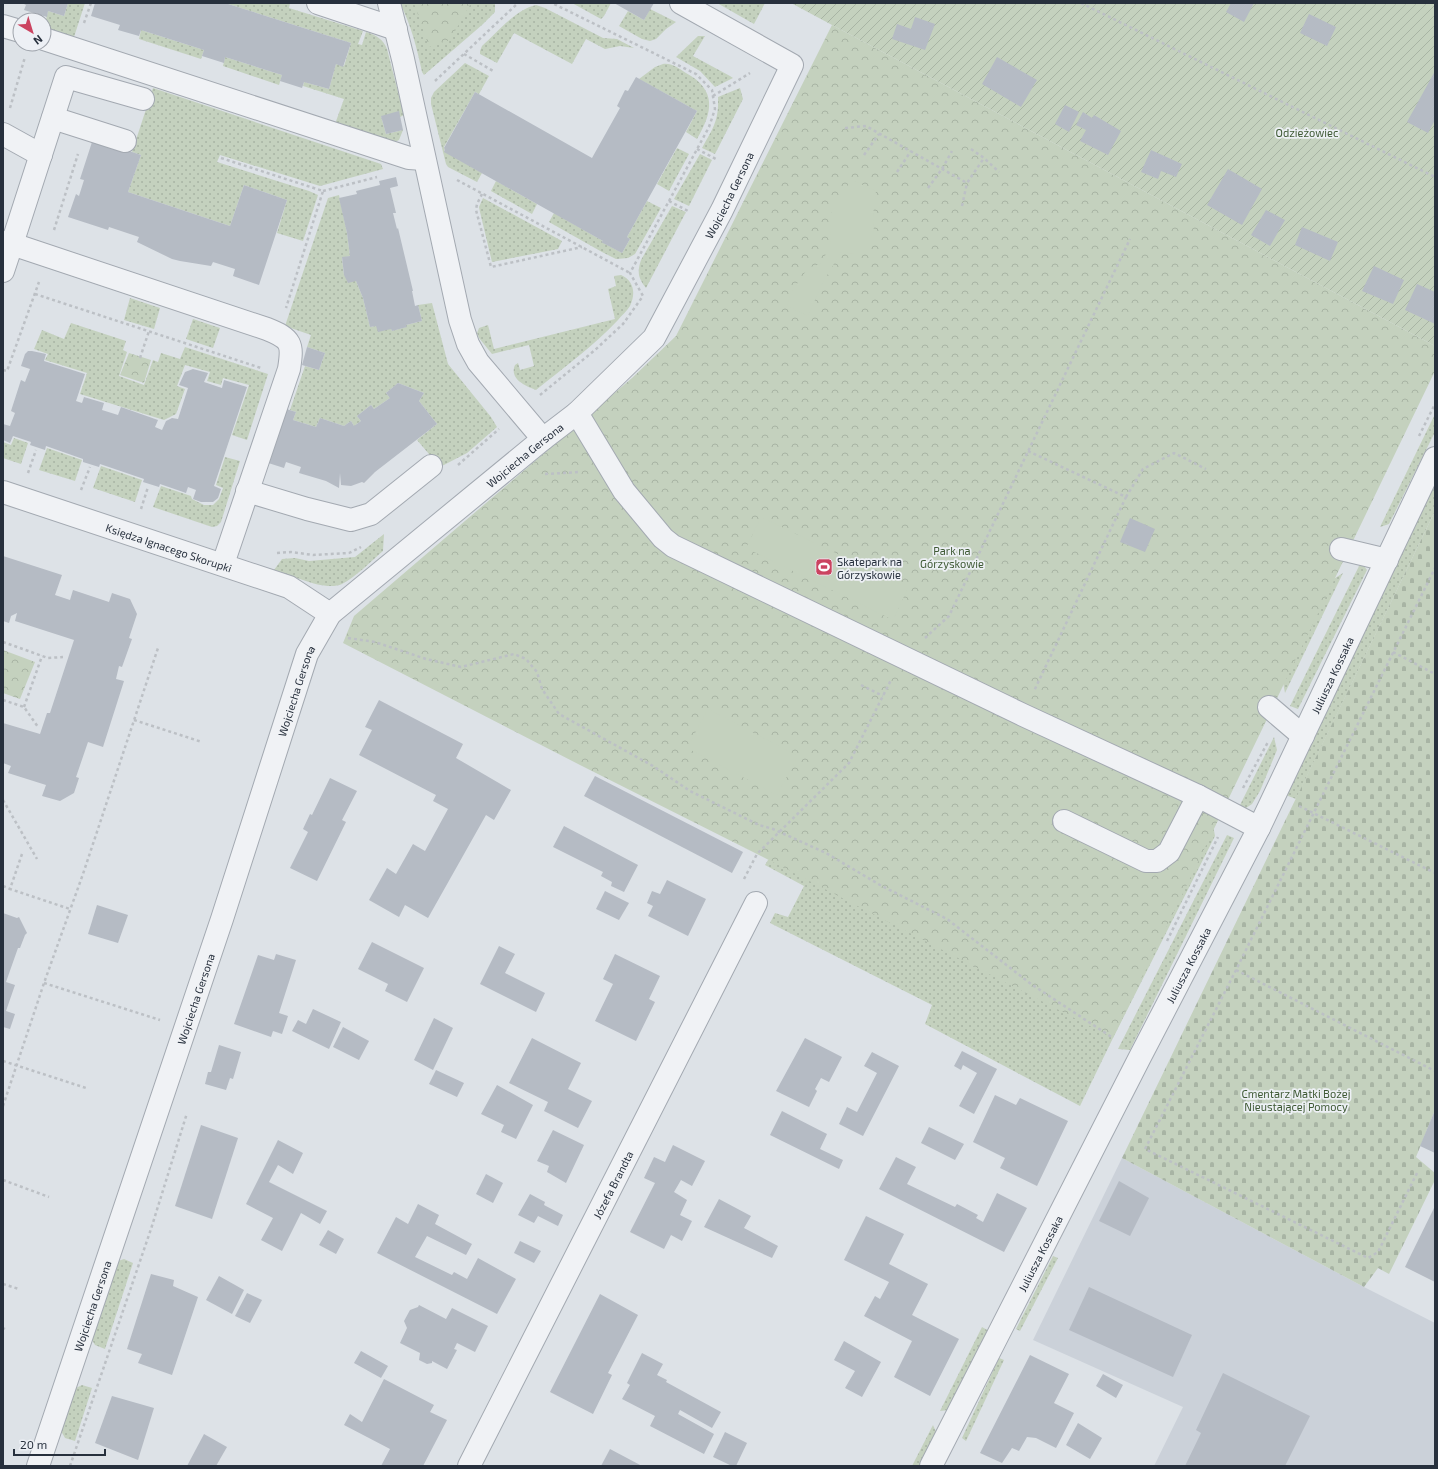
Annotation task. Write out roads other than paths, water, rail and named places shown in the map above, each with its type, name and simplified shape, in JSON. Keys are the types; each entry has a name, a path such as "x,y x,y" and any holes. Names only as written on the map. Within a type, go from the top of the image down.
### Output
{"street":[{"path":"318,3 396,29"},
{"path":"389,3 460,320 468,344 478,362 543,438"},
{"name":"Wojciecha Gersona","path":"38,1466 186,1028 307,654 330,614 543,438 577,413 654,338 722,210 785,61 681,3"},
{"path":"52,42 409,158 424,158"},
{"path":"3,271 7,243 41,155 66,77 143,99"},
{"path":"53,118 125,141"},
{"path":"3,134 41,155"},
{"path":"7,243 268,329 280,334 289,343 292,350 289,369 223,564"},
{"path":"577,413 624,491 664,538 673,546 903,658 1198,796 1259,828"},
{"name":"Juliusza Kossaka","path":"931,1466 1140,1056 1259,828 1435,458"},
{"path":"247,491 307,509 351,520 372,514 431,466"},
{"name":"Księdza Ignacego Skorupki","path":"3,492 289,587 330,614"},
{"path":"1341,549 1387,560"},
{"path":"1269,707 1303,736"},
{"path":"1064,821 1146,861 1157,861 1169,852 1198,796"},
{"name":"Józefa Brandta","path":"469,1466 756,903"}],"place":[{"name":"Skatepark na Górzyskowie","path":"824,567"}],"park label":[{"name":"Odzieżowiec","path":"1307,132"},
{"name":"Park na Górzyskowie","path":"952,556"},
{"name":"Cmentarz Matki Bożej Nieustającej Pomocy","path":"1296,1099"}]}
